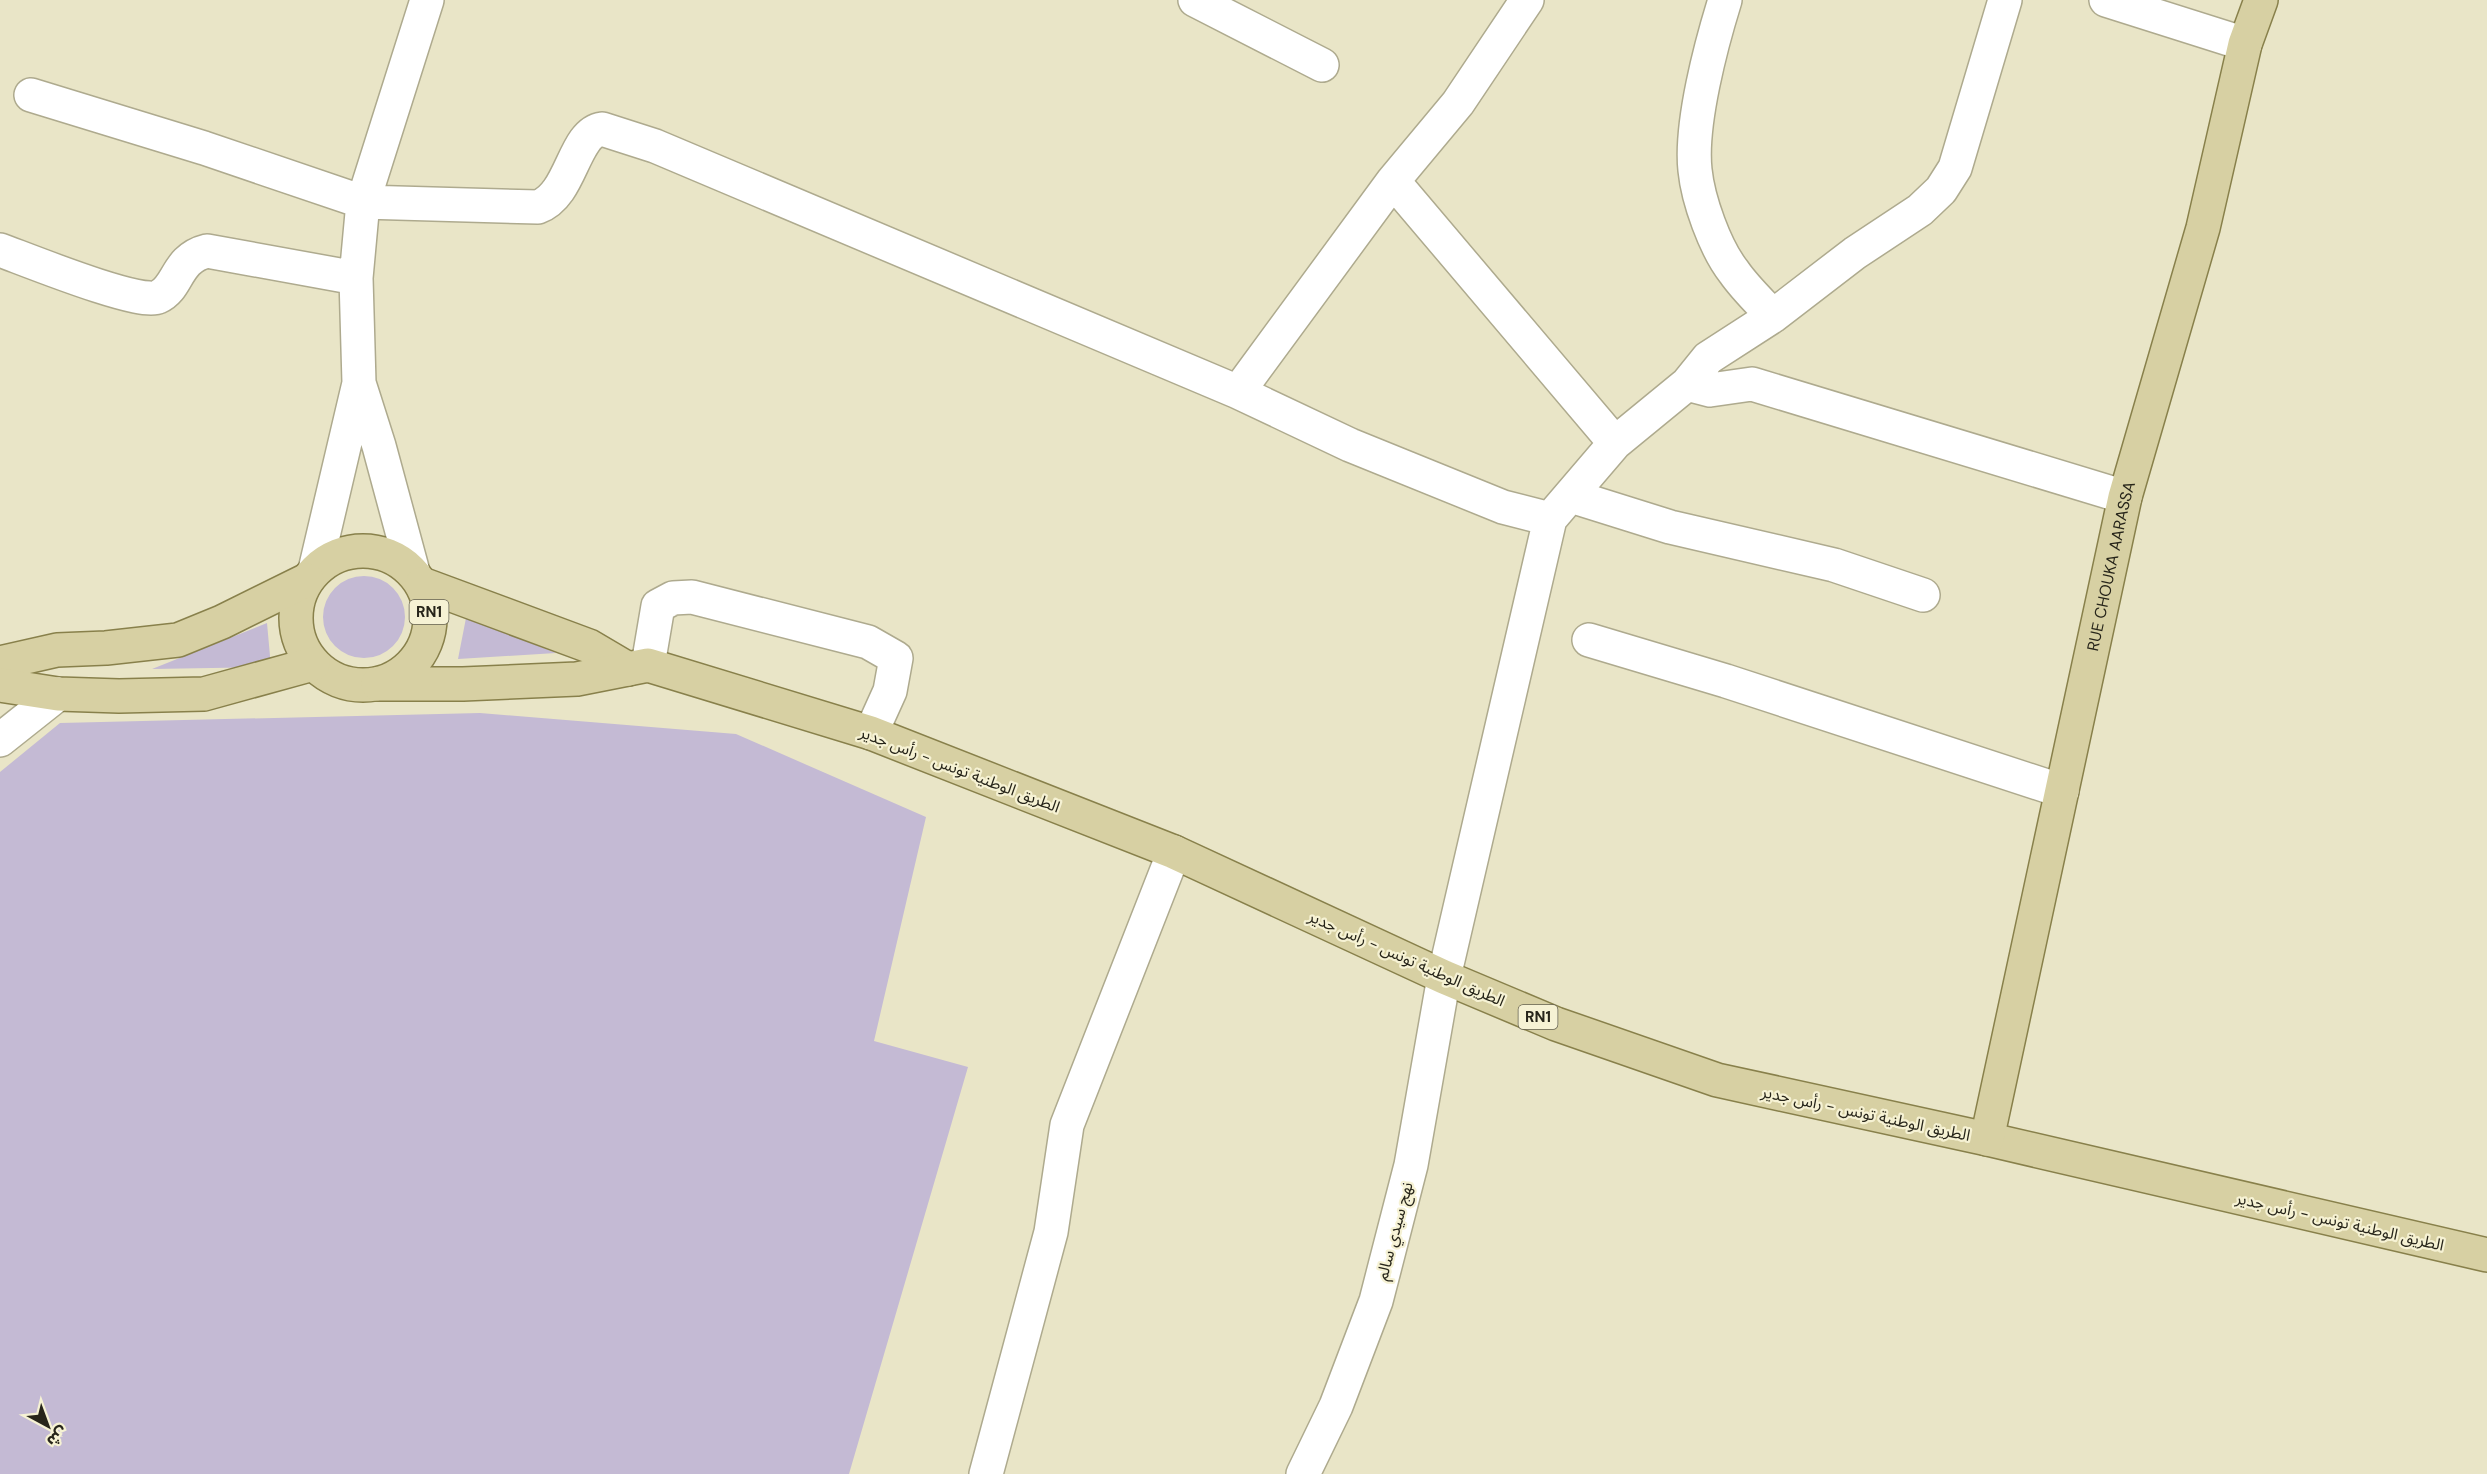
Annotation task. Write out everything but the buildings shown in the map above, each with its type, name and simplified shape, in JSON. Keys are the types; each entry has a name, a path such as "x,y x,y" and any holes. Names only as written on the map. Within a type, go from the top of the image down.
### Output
{"main road":[{"name":"RUE CHOUKA AARASSA","path":"1987,1139 2125,497 2203,228 2245,44 2261,0"},
{"name":"RN1","path":"0,663 57,650 106,648 178,640 222,622 311,575 333,557 354,551 375,552 395,559 417,578 429,604 430,625 424,645 413,663 397,676 378,684 354,685 332,678 313,664 301,646 296,624 297,601 311,575"},
{"name":"الطريق الوطنية تونس - رأس جدير","path":"417,578 638,667 871,733 1174,852 1444,976 1556,1024 1717,1080 1987,1139 2487,1255"},
{"path":"0,685 58,694 119,696 204,694 313,664"},
{"name":"الطريق الوطنية تونس - رأس جدير","path":"378,684 463,684 577,679 638,667"}],"street":[{"path":"1195,0 1322,65"},
{"path":"1238,392 1393,181 1458,103 1527,0"},
{"path":"1725,0 1717,26 1696,124 1695,170 1705,210 1733,271 1773,316"},
{"path":"1561,507 1615,443 1688,384 1708,357 1773,316 1855,253 1920,210 1941,190 1955,168 2004,0"},
{"path":"2106,0 2245,44"},
{"path":"311,575 359,383 356,278 363,202 423,1"},
{"path":"31,95 204,148 363,202 538,207 548,203 560,190 588,139 597,129 602,129 655,146 1238,392 1350,445 1503,507 1561,507 1670,527 1834,565 1923,595"},
{"path":"1393,181 1615,443"},
{"path":"0,250 144,299 155,299 162,295 189,259 207,252 356,278"},
{"path":"359,383 417,578"},
{"path":"1688,384 1710,390 1752,384 2125,497"},
{"name":"نهج سيدي سالم","path":"1303,1474 1336,1406 1376,1301 1411,1165 1444,976 1561,507"},
{"path":"638,667 658,606 673,598 692,597 868,642 896,658 890,692 871,733"},
{"path":"1589,640 1726,681 2062,791"},
{"path":"0,740 58,694"},
{"path":"986,1474 1051,1232 1067,1125 1174,852"}],"shaded area":[{"path":"364,576 380,580 393,588 401,601 405,617 401,633 393,646 380,654 364,658 348,654 335,646 327,633 323,617 327,601 335,588 348,580"},
{"path":"466,618 556,653 458,659"},
{"path":"267,623 271,667 152,669"},
{"path":"480,713 736,734 926,817 874,1041 968,1067 849,1474 0,1474 0,772 60,723"}]}
